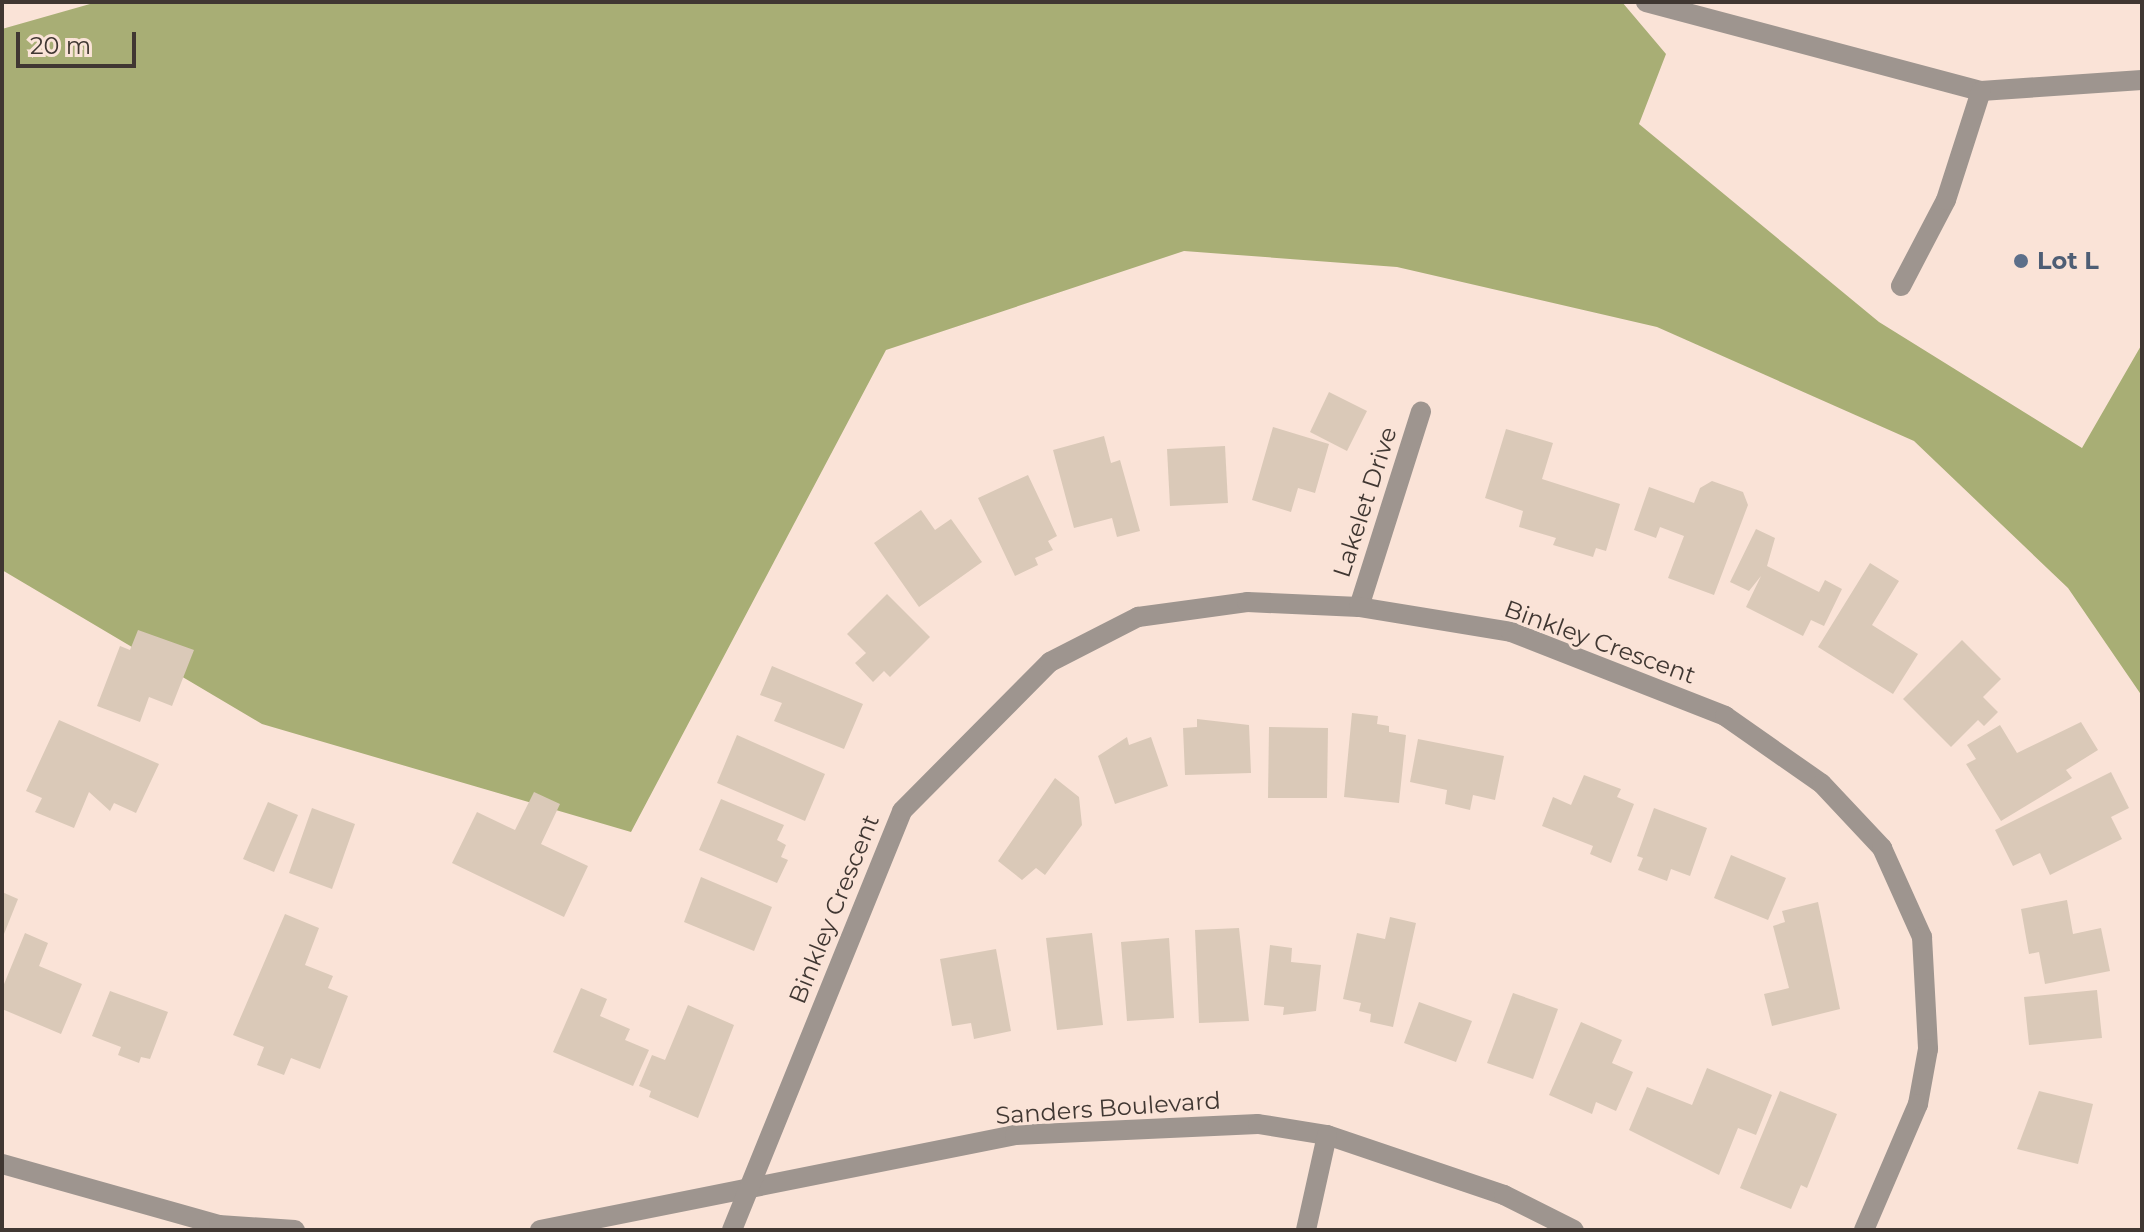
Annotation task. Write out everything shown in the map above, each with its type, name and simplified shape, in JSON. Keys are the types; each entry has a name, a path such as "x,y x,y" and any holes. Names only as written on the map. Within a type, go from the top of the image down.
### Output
{"street":[{"path":"1646,2 1981,91 2142,80"},
{"path":"1901,286 1946,200 1981,91"},
{"name":"Lakelet Drive","path":"1359,607 1421,412"},
{"name":"Binkley Crescent","path":"732,1230 902,811 983,726 1050,662 1138,617 1247,602 1359,607 1511,632 1725,716 1822,784 1882,848 1922,937 1928,1049 1918,1104 1864,1230"},
{"name":"Sanders Boulevard","path":"540,1230 748,1193 1015,1135 1258,1124 1327,1135 1504,1195 1574,1230"},
{"path":"1306,1230 1327,1135"},
{"path":"2,1164 218,1228 295,1230"}],"green space":[{"path":"97,2 1622,2 1666,54 1639,124 1879,322 2082,448 2142,344 2142,696 2068,588 1914,441 1657,327 1397,267 1184,251 886,350 631,832 262,724 2,570 2,29"}],"building":[{"path":"1329,392 1367,411 1347,451 1310,432"},
{"path":"1273,427 1329,444 1315,493 1298,488 1291,512 1252,500"},
{"path":"1506,429 1553,443 1542,479 1620,504 1606,551 1596,548 1593,557 1553,545 1556,538 1519,527 1523,511 1485,498"},
{"path":"1104,436 1111,463 1120,460 1140,531 1117,537 1112,518 1074,528 1053,450"},
{"path":"1225,446 1228,503 1170,506 1167,449"},
{"path":"1028,475 1057,536 1048,541 1053,550 1035,558 1038,565 1015,576 978,498"},
{"path":"1712,481 1743,492 1748,505 1714,595 1668,578 1684,536 1660,527 1656,538 1634,530 1649,487 1694,503 1700,488"},
{"path":"921,510 935,530 951,519 982,562 919,607 874,543"},
{"path":"1756,529 1775,538 1767,566 1819,592 1825,580 1842,589 1824,626 1811,620 1803,636 1746,607 1761,576 1749,591 1730,582"},
{"path":"1870,563 1899,581 1872,625 1918,654 1893,694 1818,647"},
{"path":"887,594 930,637 890,677 884,671 873,682 855,663 866,653 847,634"},
{"path":"138,630 194,650 172,706 149,697 140,722 97,706 120,646 130,650"},
{"path":"1962,640 2001,679 1983,697 1998,712 1984,726 1978,720 1951,747 1903,699"},
{"path":"772,666 863,704 844,749 774,721 782,703 760,695"},
{"path":"1352,713 1378,716 1377,724 1389,726 1389,732 1406,735 1399,803 1344,797"},
{"path":"1197,719 1249,725 1251,773 1185,775 1183,728 1197,727"},
{"path":"59,720 159,764 136,813 114,803 110,811 89,792 74,828 35,812 42,798 26,791"},
{"path":"2081,722 2098,750 2066,770 2072,778 2001,821 1966,764 1976,759 1967,745 2000,725 2017,753"},
{"path":"1269,727 1328,728 1327,798 1268,798"},
{"path":"737,735 825,774 805,821 717,783"},
{"path":"1127,737 1129,745 1151,737 1168,786 1115,804 1098,756"},
{"path":"1418,739 1504,756 1495,800 1473,795 1470,810 1445,804 1447,790 1410,782"},
{"path":"2111,772 2129,808 2111,817 2122,839 2050,875 2040,853 2013,866 1995,830"},
{"path":"1584,775 1621,789 1617,797 1634,804 1611,863 1590,854 1593,846 1542,826 1553,797 1571,805"},
{"path":"1055,778 1079,797 1082,825 1045,875 1036,868 1022,880 998,861"},
{"path":"534,792 560,804 541,844 588,866 564,917 452,863 477,812 515,830"},
{"path":"721,799 784,825 777,840 786,845 781,857 788,860 777,883 699,850"},
{"path":"268,802 298,815 274,872 243,859"},
{"path":"312,808 355,824 332,889 289,873"},
{"path":"1654,808 1707,828 1690,876 1671,869 1667,881 1638,870 1643,858 1637,856"},
{"path":"1731,855 1786,878 1768,920 1714,898"},
{"path":"701,877 772,907 754,951 684,922"},
{"path":"2,892 18,899 2,939"},
{"path":"2067,900 2073,934 2101,928 2110,971 2045,984 2039,952 2029,954 2021,909"},
{"path":"1818,902 1840,1009 1772,1026 1764,994 1789,988 1773,926 1785,922 1782,911"},
{"path":"285,914 319,928 305,965 333,976 328,988 348,996 320,1069 291,1058 284,1075 257,1065 264,1047 233,1035"},
{"path":"1390,917 1416,923 1393,1027 1370,1022 1371,1014 1359,1011 1361,1003 1343,999 1357,933 1385,939"},
{"path":"1239,928 1249,1021 1199,1023 1195,930"},
{"path":"25,933 48,943 39,966 82,984 61,1034 2,1009 2,989"},
{"path":"1092,933 1103,1025 1057,1030 1046,938"},
{"path":"1169,938 1174,1018 1127,1021 1121,942"},
{"path":"1270,945 1292,948 1291,962 1321,965 1316,1011 1283,1015 1284,1007 1264,1005"},
{"path":"996,949 1011,1031 974,1039 971,1023 952,1026 940,959"},
{"path":"581,988 607,999 600,1016 630,1029 625,1040 649,1050 633,1086 553,1052"},
{"path":"2097,990 2102,1038 2029,1045 2024,997"},
{"path":"110,991 168,1012 150,1059 141,1057 139,1063 118,1055 121,1047 92,1036"},
{"path":"1513,993 1558,1009 1533,1079 1487,1063"},
{"path":"1419,1002 1472,1021 1456,1062 1404,1043"},
{"path":"688,1005 734,1025 698,1118 649,1097 651,1091 639,1086 652,1055 665,1060"},
{"path":"1581,1022 1622,1040 1612,1063 1633,1072 1616,1111 1596,1102 1592,1114 1549,1095"},
{"path":"1707,1068 1772,1095 1756,1135 1738,1128 1719,1175 1629,1130 1647,1087 1692,1105"},
{"path":"1780,1091 1837,1114 1807,1188 1801,1185 1791,1209 1740,1188"},
{"path":"2039,1091 2093,1104 2078,1164 2017,1149"}],"place":[{"name":"Lot L","path":"2021,261"}]}
